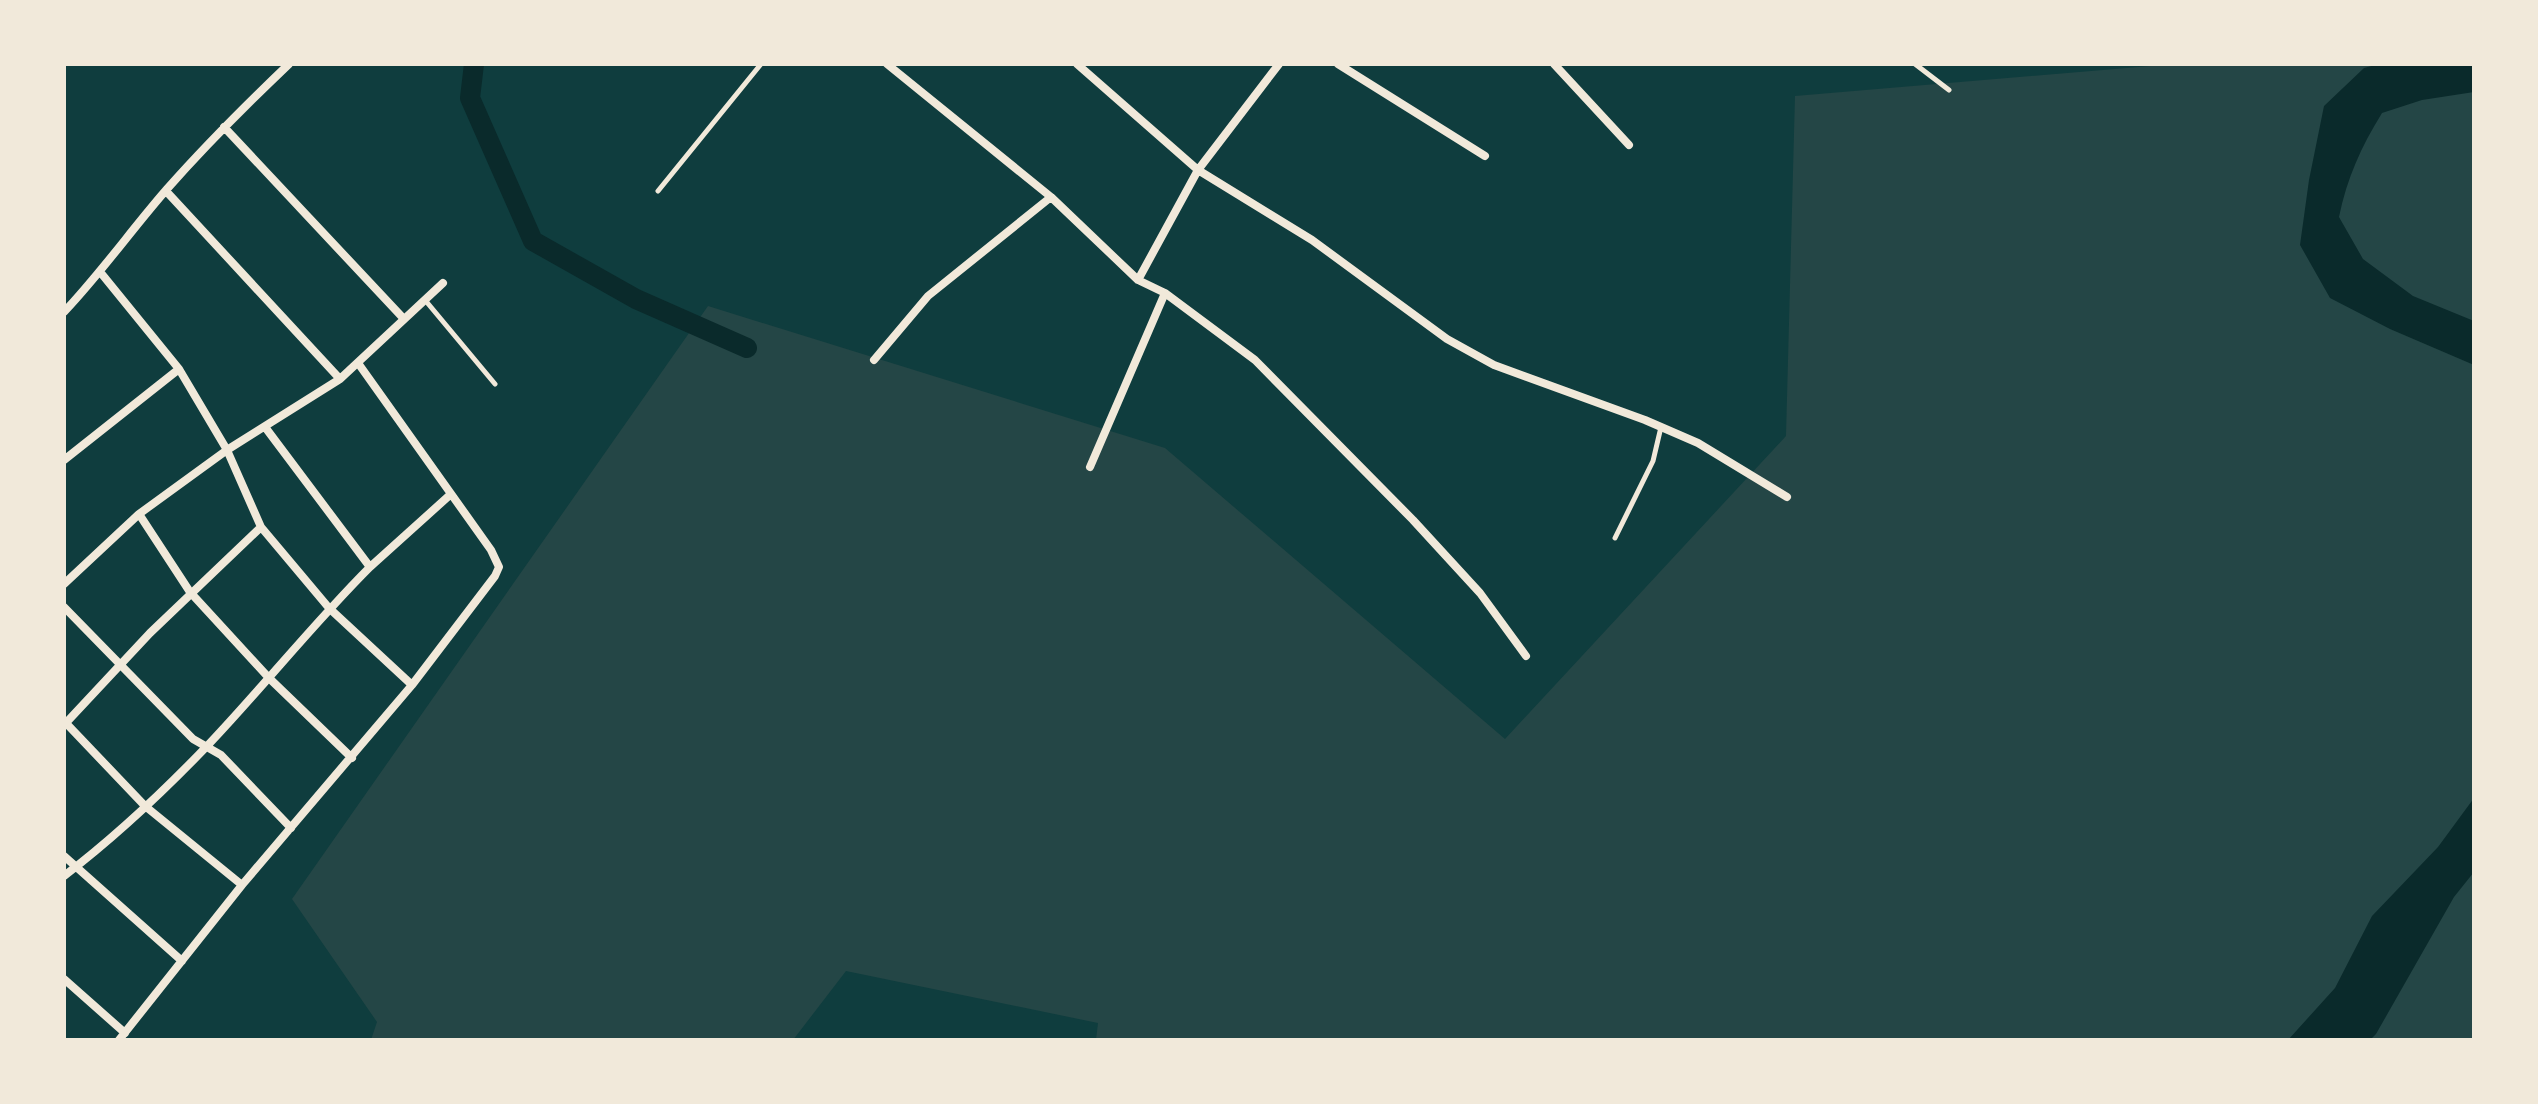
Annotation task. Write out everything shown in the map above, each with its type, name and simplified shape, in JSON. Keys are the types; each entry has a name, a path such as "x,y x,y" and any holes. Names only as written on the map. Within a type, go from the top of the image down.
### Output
{"street":[{"path":"64,312 101,273 166,191 224,127 289,64"},
{"path":"887,64 1051,197 1138,280 1165,293 1255,360 1413,520 1480,593 1526,656"},
{"path":"1077,64 1198,170 1312,240 1447,339 1482,359 1698,443 1787,497"},
{"path":"1138,280 1198,170 1279,64"},
{"path":"1338,64 1485,156"},
{"path":"1561,66 1629,145"},
{"path":"224,127 404,319"},
{"path":"166,191 340,379"},
{"path":"874,360 928,296 1051,197"},
{"path":"101,273 179,369 227,450 261,527 329,608 412,685"},
{"path":"64,584 139,514 227,450 340,379 443,283"},
{"path":"1090,467 1165,293"},
{"path":"64,979 122,1037 242,885 412,685 495,576 499,567 491,550 358,363"},
{"path":"64,460 179,369"},
{"path":"265,427 370,567"},
{"path":"64,876 145,806 208,745 329,608 451,494"},
{"path":"139,514 190,592 269,678 352,758"},
{"path":"242,885 145,806 65,723 190,592 261,527"},
{"path":"64,607 193,739 221,755 291,828"},
{"path":"64,856 182,961"}],"lane":[{"path":"658,191 761,64"},
{"path":"1915,64 1949,90"},
{"path":"425,300 495,384"},
{"path":"1615,538 1653,461 1661,427"}],"shaded area":[{"path":"2174,64 2474,64 2474,1040 1096,1040 1098,1023 846,971 793,1040 371,1040 377,1022 292,899 708,306 1165,448 1505,739 1786,436 1795,96"},
{"path":"2379,64 2474,64 2474,92 2422,100 2382,113 2356,163 2339,217 2363,259 2413,296 2474,321 2474,365 2390,329 2330,298 2300,245 2324,106 2364,68"},
{"path":"2474,798 2474,872 2454,897 2376,1034 2370,1040 2288,1040 2335,988 2372,916 2438,847"}],"waterway":[{"path":"474,64 470,98 533,241 636,299 747,348"}]}
